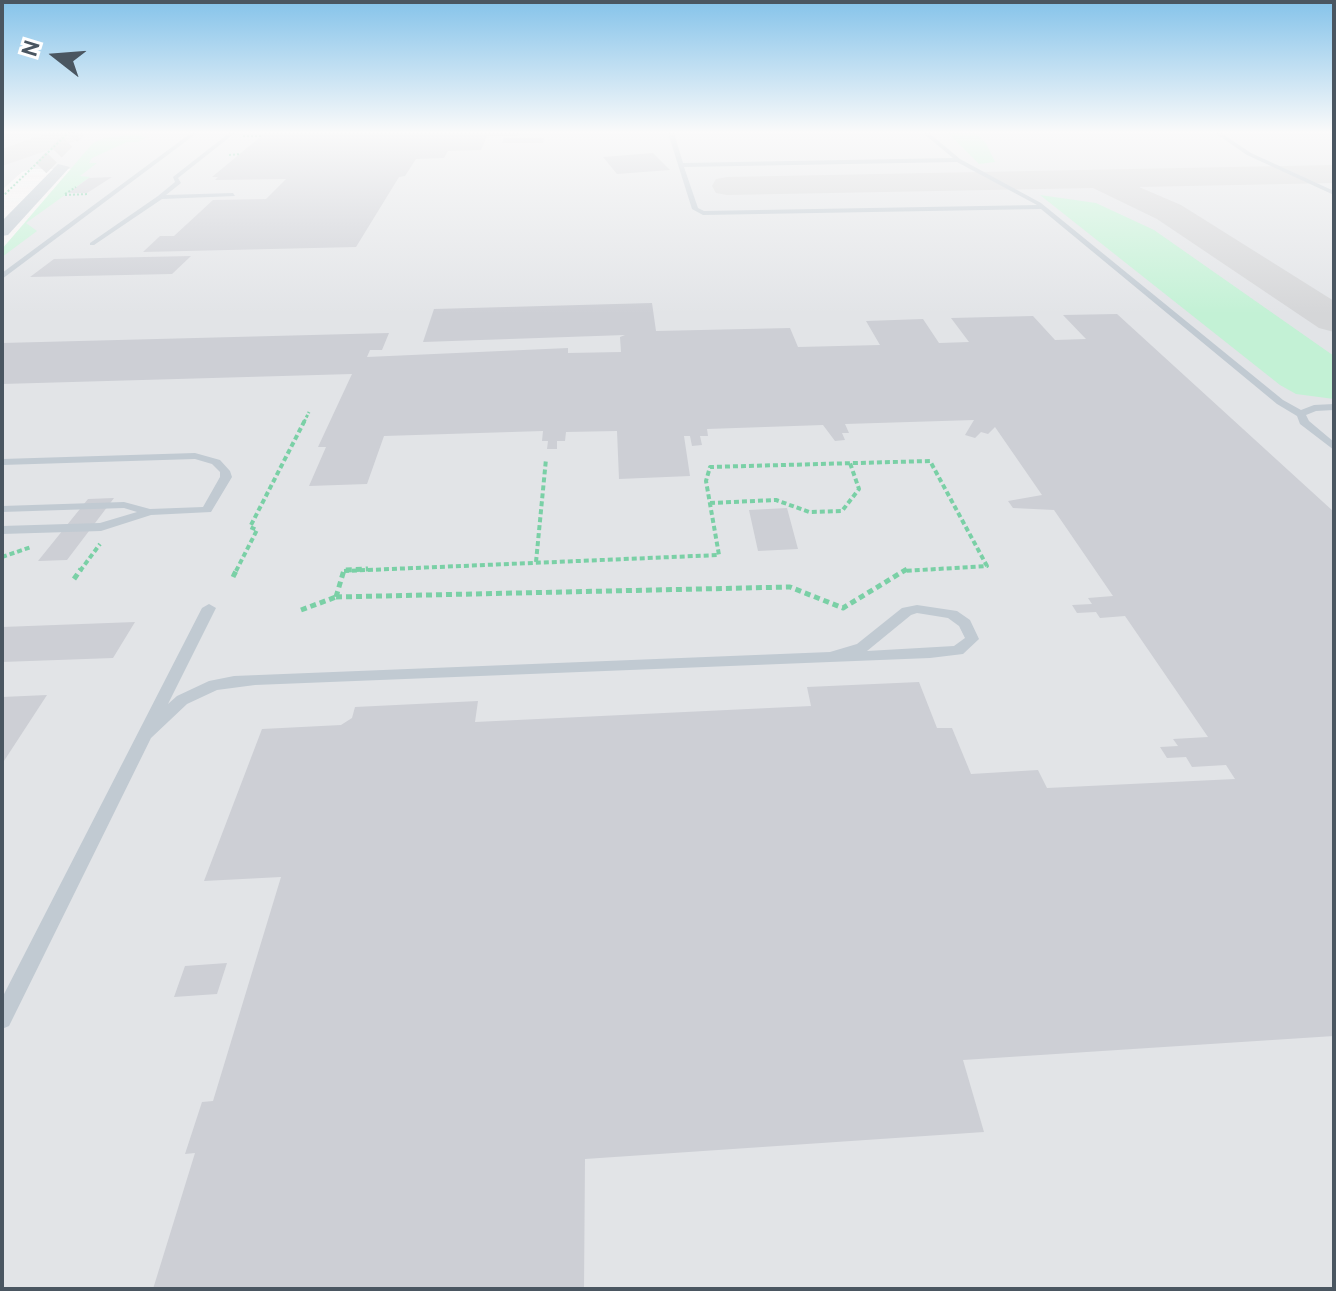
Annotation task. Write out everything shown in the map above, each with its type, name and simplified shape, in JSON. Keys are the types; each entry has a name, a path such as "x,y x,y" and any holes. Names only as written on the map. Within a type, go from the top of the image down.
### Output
{"street":[{"path":"2,231 38,193"}],"lane":[{"path":"2,277 112,193"},
{"path":"92,244 166,193"},
{"path":"690,193 695,209 703,213 1042,207"},
{"path":"1017,193 1042,207 1280,402 1301,414 1304,422 1334,447"},
{"path":"161,197 233,195"},
{"path":"1301,414 1314,408 1334,407"},
{"path":"2,462 195,456 216,462 225,471 226,477 207,510 150,512 101,527 2,530"},
{"path":"2,509 124,505 150,512"},
{"path":"2,1019 209,608"},
{"path":"146,734 182,700 214,685 234,681 830,657 958,651 972,639 965,623 952,614 917,609 907,611 862,647 830,657"}],"path":[{"path":"233,577 257,530 250,527 309,412"},
{"path":"536,562 546,459"},
{"path":"301,610 336,597 790,587 843,608 907,569 987,566 930,461 710,467 706,481 719,555 344,570 336,597"},
{"path":"710,503 776,500 809,512 842,511 859,489 850,463"},
{"path":"74,579 101,542 89,542"}],"shaded area":[{"path":"51,193 1334,193 1334,1289 2,1289 2,249"}],"green space":[{"path":"50,193 67,193 26,223 37,231 2,257 2,249"},
{"path":"1040,195 1096,203 1154,230 1334,356 1334,399 1296,394 1280,385"}],"building":[{"path":"272,193 389,193 356,247 143,252 160,236 174,236 213,200 266,199"},
{"path":"191,256 172,274 30,277 54,259"},
{"path":"652,303 656,331 790,328 798,347 880,345 866,321 923,319 939,343 969,342 951,318 1033,316 1055,340 1086,339 1063,315 1117,314 1334,512 1334,1036 963,1060 984,1132 585,1159 584,1289 153,1289 195,1153 185,1154 202,1102 213,1101 281,877 204,881 262,729 341,725 352,718 355,707 478,701 475,722 811,706 807,687 919,682 937,728 952,728 971,774 1038,770 1047,788 1235,779 1226,765 1192,767 1186,757 1167,758 1160,747 1178,746 1173,739 1208,737 1125,616 1100,618 1096,612 1077,613 1072,605 1092,604 1088,598 1113,596 1054,510 1013,508 1008,501 1042,495 995,427 988,434 981,432 975,438 965,435 974,420 845,424 849,433 842,433 845,440 835,441 823,425 707,429 708,436 700,436 702,445 692,446 690,436 684,436 690,476 619,479 617,431 566,432 565,441 557,441 557,449 547,449 548,441 542,441 543,431 384,436 367,484 309,486 326,447 318,447 352,374 2,384 2,343 389,333 382,350 370,350 367,357 568,348 568,353 621,352 620,337 625,335 423,342 434,309"},
{"path":"114,498 67,560 38,561 88,499"},
{"path":"787,508 798,549 758,551 749,510"},
{"path":"135,622 113,658 2,662 2,627"},
{"path":"47,695 2,764 2,697"},
{"path":"227,963 217,994 174,997 185,966"}],"taxiway":[{"path":"1127,193 1169,212 1334,319"}]}
